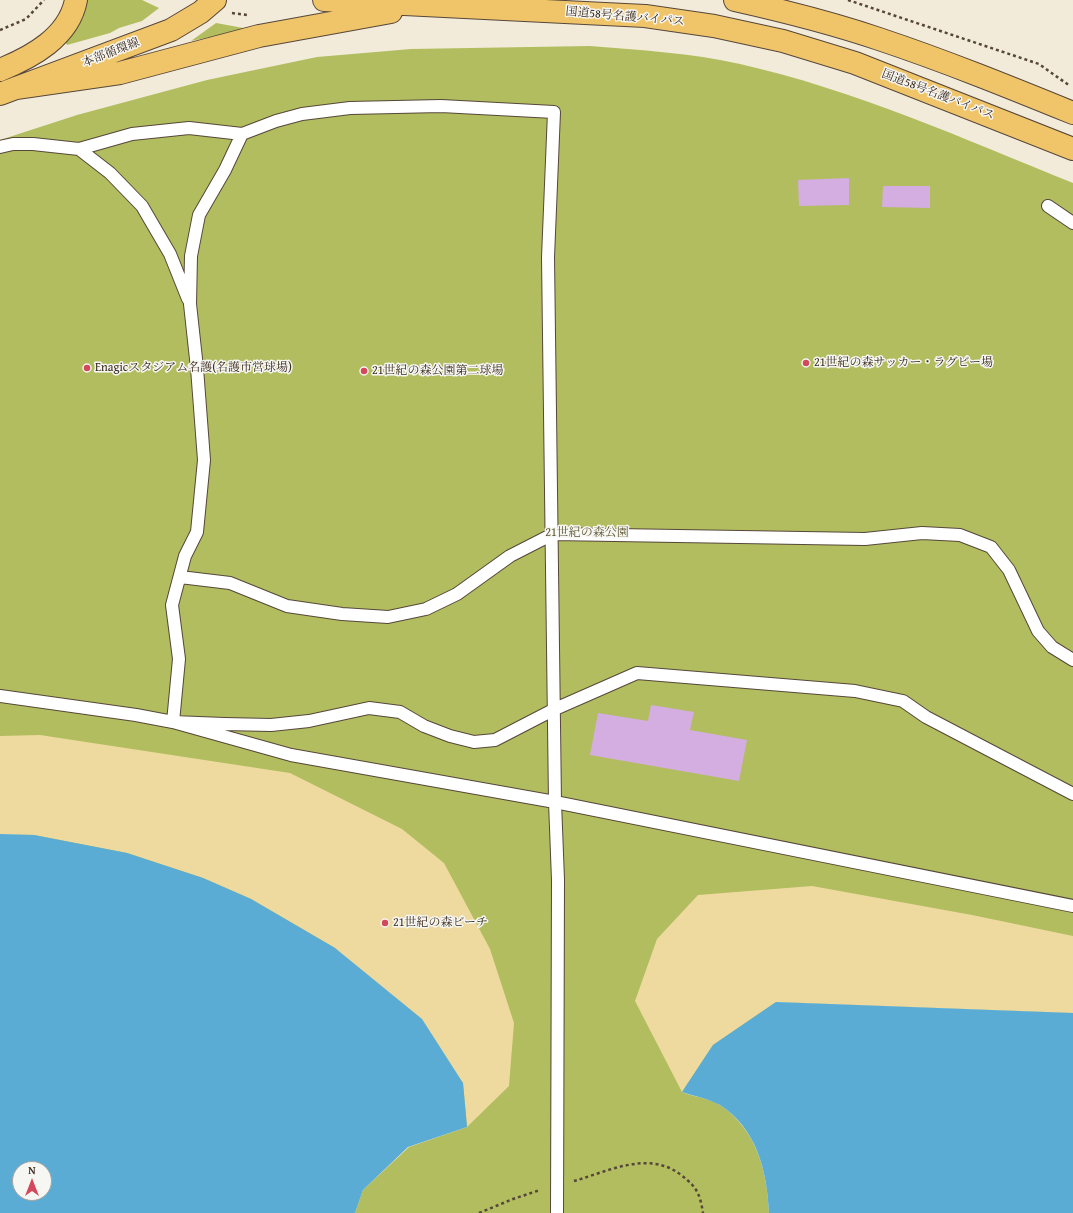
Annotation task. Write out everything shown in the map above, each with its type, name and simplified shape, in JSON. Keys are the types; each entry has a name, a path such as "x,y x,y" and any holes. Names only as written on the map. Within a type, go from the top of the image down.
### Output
{"highway":[{"path":"0,70 36,53 50,43 69,18 76,0"},
{"name":"国道58号名護バイパス","path":"324,0 645,16 714,26 783,41 855,63 1073,149"},
{"path":"735,0 797,14 879,39 980,76 1073,113"},
{"name":"本部循環線","path":"8,91 171,30 211,3"},
{"path":"8,91 120,73 259,36 421,6"}],"lane":[{"path":"0,147 13,144 33,144 79,149 132,134 189,128 242,134 276,121 302,114 350,108 441,106 554,112 548,257 553,534 555,802 558,880 557,1213"},
{"path":"173,722 179,659 172,604 185,556 197,532 204,460 198,368 190,304 191,256 200,215 225,170 242,134"},
{"path":"79,149 110,173 142,206 170,254 190,304"},
{"path":"1073,216 1048,206 1073,223"},
{"path":"180,577 230,583 287,606 342,614 388,617 426,609 457,594 510,556 553,534 866,539 922,534 960,535 991,547 1009,570 1038,631 1052,647 1073,660"},
{"path":"173,722 271,725 309,721 369,708 400,712 424,726 450,736 474,742 495,740 555,709 637,673 855,691 903,701 926,717 1073,794"},
{"path":"0,696 39,703 136,715 173,722 291,755 555,802 1073,906"},
{"path":"0,705 39,703"}],"path":[{"path":"0,30 26,19 44,0"},
{"path":"848,0 1039,64 1073,88"},
{"path":"211,3 252,16"},
{"path":"478,1213 513,1199 632,1163 652,1162 672,1167 689,1181 700,1194 703,1213"}],"green space":[{"path":"86,0 142,0 159,8 142,21 119,28 110,33 67,45 65,41 83,18"},
{"path":"216,23 249,29 191,41"},
{"name":"21世紀の森公園","path":"590,46 665,52 703,57 740,64 783,75 867,101 1073,183 1073,1013 776,1002 682,1092 720,1105 733,1115 743,1127 758,1153 766,1182 769,1213 355,1213 363,1190 409,1147 467,1127 34,835 0,834 0,140 77,115 207,80 317,57 411,49"}],"sand":[{"name":"21世紀の森ビーチ","path":"40,735 290,773 402,829 444,863 490,949 514,1023 509,1086 467,1127 463,1083 335,948 251,899 203,878 127,853 34,835 0,834 0,736"},
{"path":"812,886 972,915 1073,936 1073,1013 776,1002 713,1045 682,1092 635,1001 657,939 698,895"}],"water":[{"path":"0,834 34,835 127,853 203,878 251,899 335,948 422,1019 463,1083 467,1127 408,1147 363,1190 355,1213 0,1213"},
{"path":"776,1002 1073,1013 1073,1213 769,1213 766,1182 758,1152 743,1126 733,1115 720,1105 682,1092 713,1045"}],"building":[{"path":"849,178 849,205 799,206 798,180"},
{"path":"883,186 930,186 930,208 882,207"},
{"path":"651,705 694,712 690,730 747,740 739,781 590,755 598,713 648,721"}],"place":[{"name":"21世紀の森サッカー・ラグビー場","path":"806,363"},
{"name":"Enagicスタジアム名護(名護市営球場)","path":"87,368"},
{"name":"21世紀の森公園第二球場","path":"364,371"},
{"name":"21世紀の森ビーチ","path":"385,923"}]}
